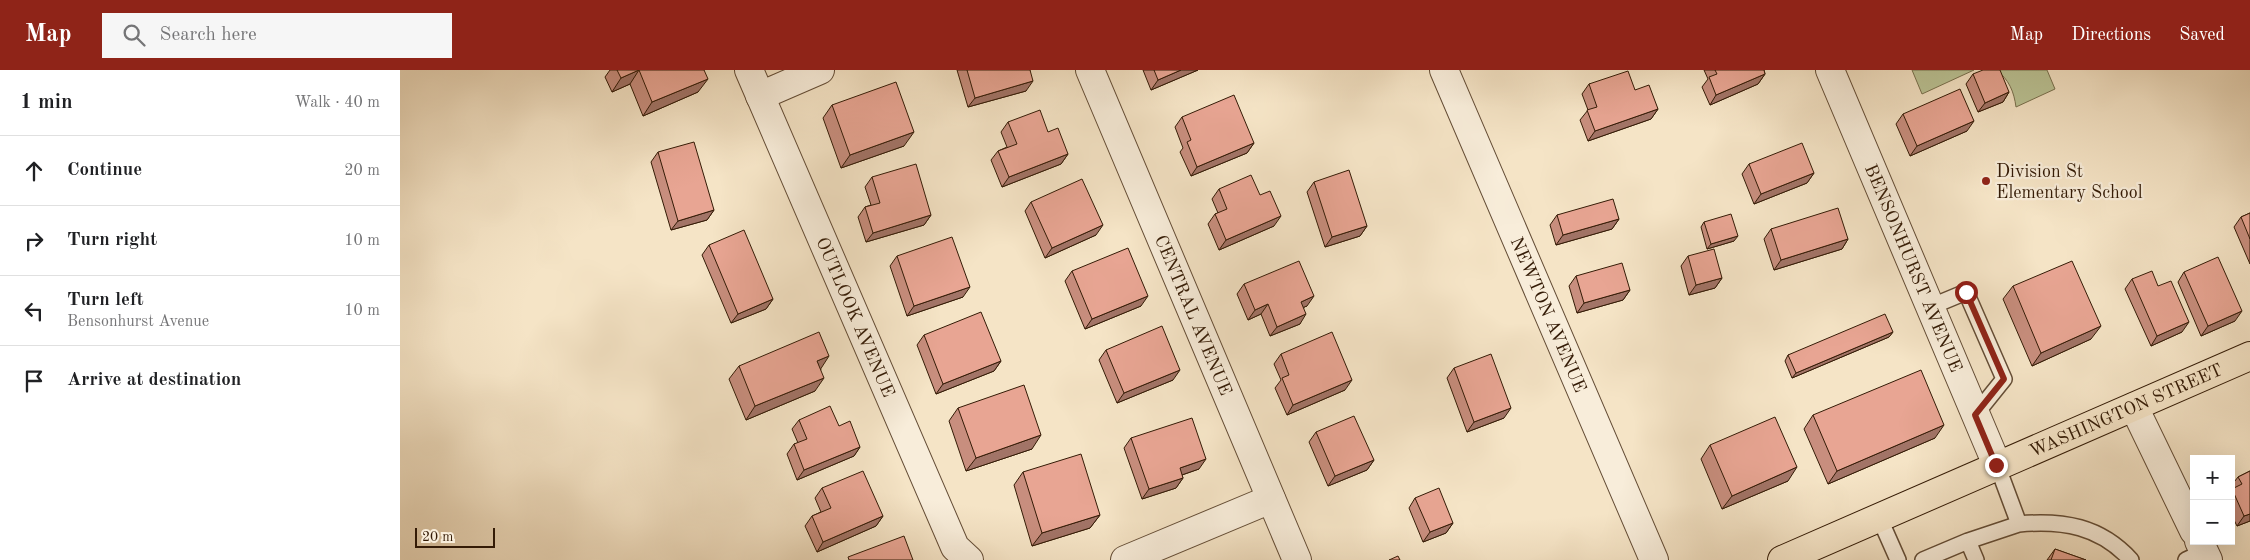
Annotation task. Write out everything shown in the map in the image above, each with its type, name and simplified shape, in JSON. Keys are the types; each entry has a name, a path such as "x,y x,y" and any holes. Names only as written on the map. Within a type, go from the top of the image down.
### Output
{"highway":[{"name":"WASHINGTON STREET","path":"1782,560 1996,465 2250,356"}],"street":[{"name":"OUTLOOK AVENUE","path":"749,70 955,547 969,560"},
{"path":"760,96 820,70"},
{"name":"CENTRAL AVENUE","path":"1090,70 1297,560"},
{"name":"NEWTON AVENUE","path":"1444,70 1654,560"},
{"name":"BENSONHURST AVENUE","path":"1830,70 1996,465"},
{"path":"2134,407 2198,549"},
{"path":"1125,560 1271,499"}],"lane":[{"path":"1930,307 1966,292 2004,379 1975,415"},
{"path":"1996,465 2019,524"},
{"path":"1879,517 1898,560"},
{"path":"1923,560 1968,540 2019,524 2062,523 2094,532 2118,546 2131,560"},
{"path":"1968,540 1976,560"}],"green space":[{"path":"1912,70 1974,70 1922,94"},
{"path":"1996,70 2047,70 2055,89 2016,107 2010,86"}],"building":[{"path":"617,70 639,70 621,78"},
{"path":"639,70 704,70 708,79 652,102"},
{"path":"967,70 1030,70 1033,81 975,98"},
{"path":"1154,70 1181,70 1158,80"},
{"path":"1715,70 1764,70 1765,74 1716,95 1709,77 1717,74"},
{"path":"1983,70 2000,70 2009,92 1985,103 1973,74"},
{"path":"1628,71 1635,90 1649,85 1658,109 1595,131 1587,110 1597,107 1589,84"},
{"path":"896,82 914,132 850,155 832,105"},
{"path":"1960,89 1974,121 1917,146 1903,114"},
{"path":"1234,95 1254,143 1197,167 1187,142 1191,140 1182,117"},
{"path":"1040,110 1048,132 1058,128 1068,154 1009,177 998,151 1017,144 1008,122"},
{"path":"694,142 714,210 678,221 658,152"},
{"path":"1802,143 1814,173 1761,194 1749,164"},
{"path":"916,164 931,215 873,233 865,207 880,203 872,177"},
{"path":"1349,170 1367,226 1332,237 1314,182"},
{"path":"1251,175 1260,195 1270,191 1281,216 1226,240 1215,214 1227,209 1219,189"},
{"path":"1082,179 1103,225 1052,248 1031,202"},
{"path":"1613,199 1619,219 1563,235 1557,215"},
{"path":"1838,208 1848,239 1781,260 1771,229"},
{"path":"2250,213 2250,239 2241,217"},
{"path":"1731,214 1738,236 1711,244 1704,222"},
{"path":"744,230 773,299 738,314 709,245"},
{"path":"952,237 970,287 914,306 897,256"},
{"path":"1128,248 1148,296 1092,319 1072,271"},
{"path":"1714,249 1722,278 1696,285 1688,256"},
{"path":"2218,257 2242,311 2208,326 2184,272"},
{"path":"1299,261 1314,296 1301,302 1306,314 1277,327 1268,304 1255,310 1244,284"},
{"path":"2072,261 2101,326 2041,353 2013,286"},
{"path":"1622,263 1630,290 1584,303 1576,276"},
{"path":"2152,271 2158,286 2171,281 2189,322 2157,336 2132,279"},
{"path":"981,312 1001,361 943,384 924,335"},
{"path":"1885,314 1893,332 1796,373 1788,355"},
{"path":"1162,326 1180,370 1124,393 1106,350"},
{"path":"819,332 829,356 817,361 824,378 755,406 739,366"},
{"path":"1332,332 1352,380 1293,405 1282,378 1289,375 1281,354"},
{"path":"1491,354 1511,408 1474,422 1454,368"},
{"path":"1921,370 1944,425 1837,471 1813,415"},
{"path":"1024,385 1041,435 976,458 958,408"},
{"path":"830,406 839,426 850,421 860,447 804,470 794,444 807,439 799,420"},
{"path":"1354,416 1374,460 1335,476 1316,432"},
{"path":"1775,417 1797,467 1732,496 1710,445"},
{"path":"1192,418 1206,459 1180,468 1183,478 1149,489 1131,438"},
{"path":"1081,454 1100,515 1042,533 1023,472"},
{"path":"863,471 883,516 823,542 812,516 831,508 822,488"},
{"path":"2250,471 2250,514 2244,516 2235,496 2235,488 2242,484 2238,477"},
{"path":"1439,488 1453,523 1430,532 1415,498"},
{"path":"904,536 913,560 849,560 848,557"},
{"path":"2055,549 2086,560 2051,560"},
{"path":"1398,556 1400,560 1389,560"}],"place":[{"name":"Division St Elementary School","path":"1986,181"}],"route":[{"path":"1966,292 2004,379 1975,415 1996,465"}]}
